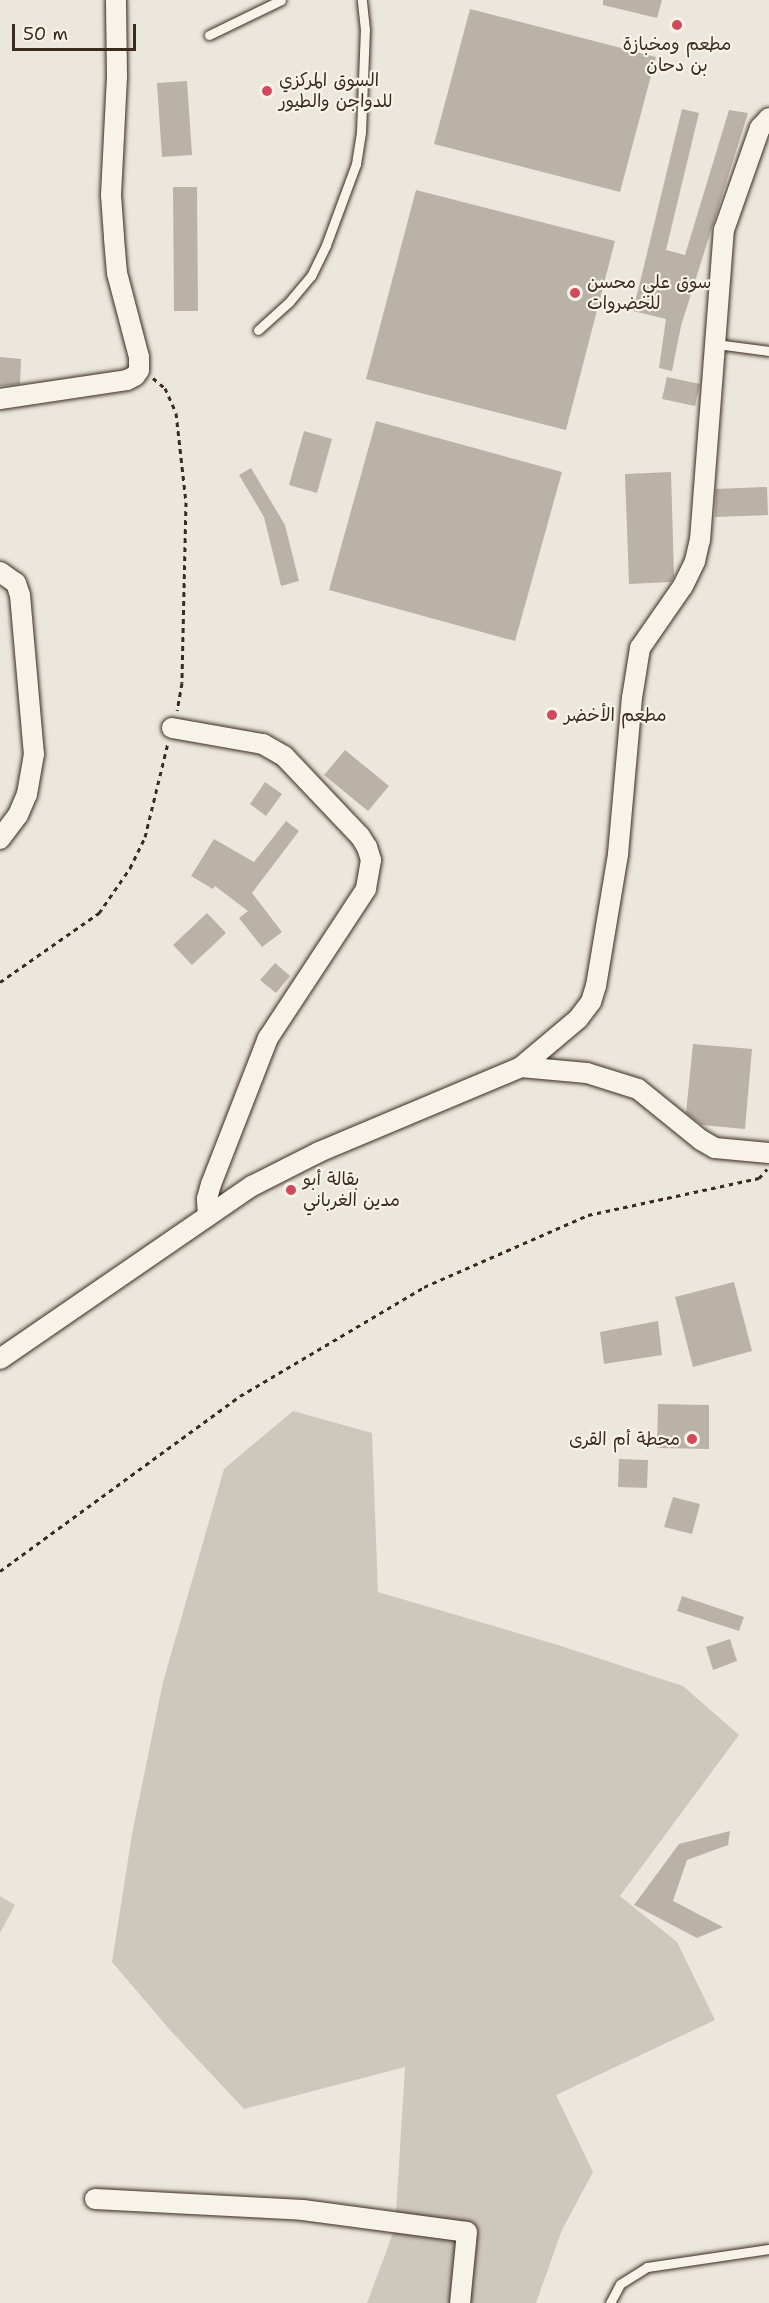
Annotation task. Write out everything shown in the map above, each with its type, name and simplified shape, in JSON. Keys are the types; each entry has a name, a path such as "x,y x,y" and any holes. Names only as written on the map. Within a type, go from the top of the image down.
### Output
{"street":[{"path":"0,399 127,380 135,376 139,370 139,357 117,273 111,195 117,76 116,0"},
{"path":"0,1359 252,1186 319,1152 521,1067 578,1019 591,1002 597,986 618,854 632,698 640,648 683,586 695,561 700,540 724,230 760,128 769,118"},
{"path":"0,572 16,583 20,595 34,754 27,794 18,815 0,839"},
{"path":"172,729 263,744 284,756 360,836 371,860 366,889 268,1038 211,1184 207,1199 208,1216"},
{"path":"521,1067 588,1073 638,1089 701,1140 715,1148 769,1152"},
{"path":"95,2199 303,2210 467,2232 460,2303"}],"lane":[{"path":"209,35 282,0"},
{"path":"258,330 289,302 311,276 326,245 356,164 361,132 365,30 362,0"},
{"path":"716,344 769,351"},
{"path":"609,2303 620,2284 647,2267 769,2248"}],"path":[{"path":"0,982 99,913 130,868 145,837 172,729 182,682 187,526 183,472 176,414 170,398 157,380 139,370"},
{"path":"0,1571 240,1396 424,1287 588,1215 759,1178 766,1173 769,1164"}],"shaded area":[{"path":"293,1411 372,1433 378,1592 558,1645 683,1686 739,1735 620,1896 677,1942 715,2020 556,2095 593,2172 562,2230 536,2303 367,2303 395,2228 405,2067 244,2109 170,2030 112,1962 132,1834 163,1682 224,1469"},
{"path":"0,1896 15,1905 0,1933"}],"building":[{"path":"603,0 662,0 657,18 603,5"},
{"path":"470,9 656,57 620,192 434,144"},
{"path":"187,81 192,155 162,157 157,83"},
{"path":"682,109 699,113 666,250 685,255 729,110 748,113 681,326 672,371 659,368 666,319 633,311"},
{"path":"173,187 197,187 198,311 174,311"},
{"path":"416,190 615,241 566,430 366,379"},
{"path":"0,357 21,359 20,384 0,386"},
{"path":"667,377 700,384 695,406 662,399"},
{"path":"376,421 562,472 515,641 329,590"},
{"path":"304,431 332,439 317,493 289,485"},
{"path":"251,468 285,525 299,581 281,586 264,517 239,475"},
{"path":"671,472 674,576 671,582 629,584 625,474"},
{"path":"767,487 768,515 715,517 716,489"},
{"path":"345,750 389,786 368,811 324,775"},
{"path":"265,782 282,794 266,816 250,804"},
{"path":"286,821 299,831 252,893 282,932 262,947 239,918 248,911 215,886 213,889 191,876 214,839 254,862"},
{"path":"207,913 226,933 192,965 173,945"},
{"path":"275,963 290,976 276,993 260,980"},
{"path":"693,1044 752,1049 745,1129 702,1125 686,1113"},
{"path":"734,1282 752,1351 693,1367 675,1297"},
{"path":"658,1321 662,1355 604,1364 600,1332"},
{"path":"658,1404 709,1405 709,1449 657,1448"},
{"path":"619,1459 648,1460 647,1488 618,1487"},
{"path":"673,1497 700,1504 692,1534 664,1527"},
{"path":"682,1596 744,1617 739,1631 677,1611"},
{"path":"730,1639 737,1661 713,1670 706,1647"},
{"path":"730,1831 728,1845 687,1860 673,1901 723,1927 697,1938 634,1905 679,1844"}],"place":[{"name":"مطعم ومخبازة بن دحان","path":"677,25"},
{"name":"السوق المركزي للدواجن والطيور","path":"267,91"},
{"name":"سوق علي محسن للخضروات","path":"575,293"},
{"name":"مطعم الأخضر","path":"552,715"},
{"name":"بقالة أبو مدين الغرباني","path":"291,1190"},
{"name":"محطة أم القرى","path":"692,1439"}]}
